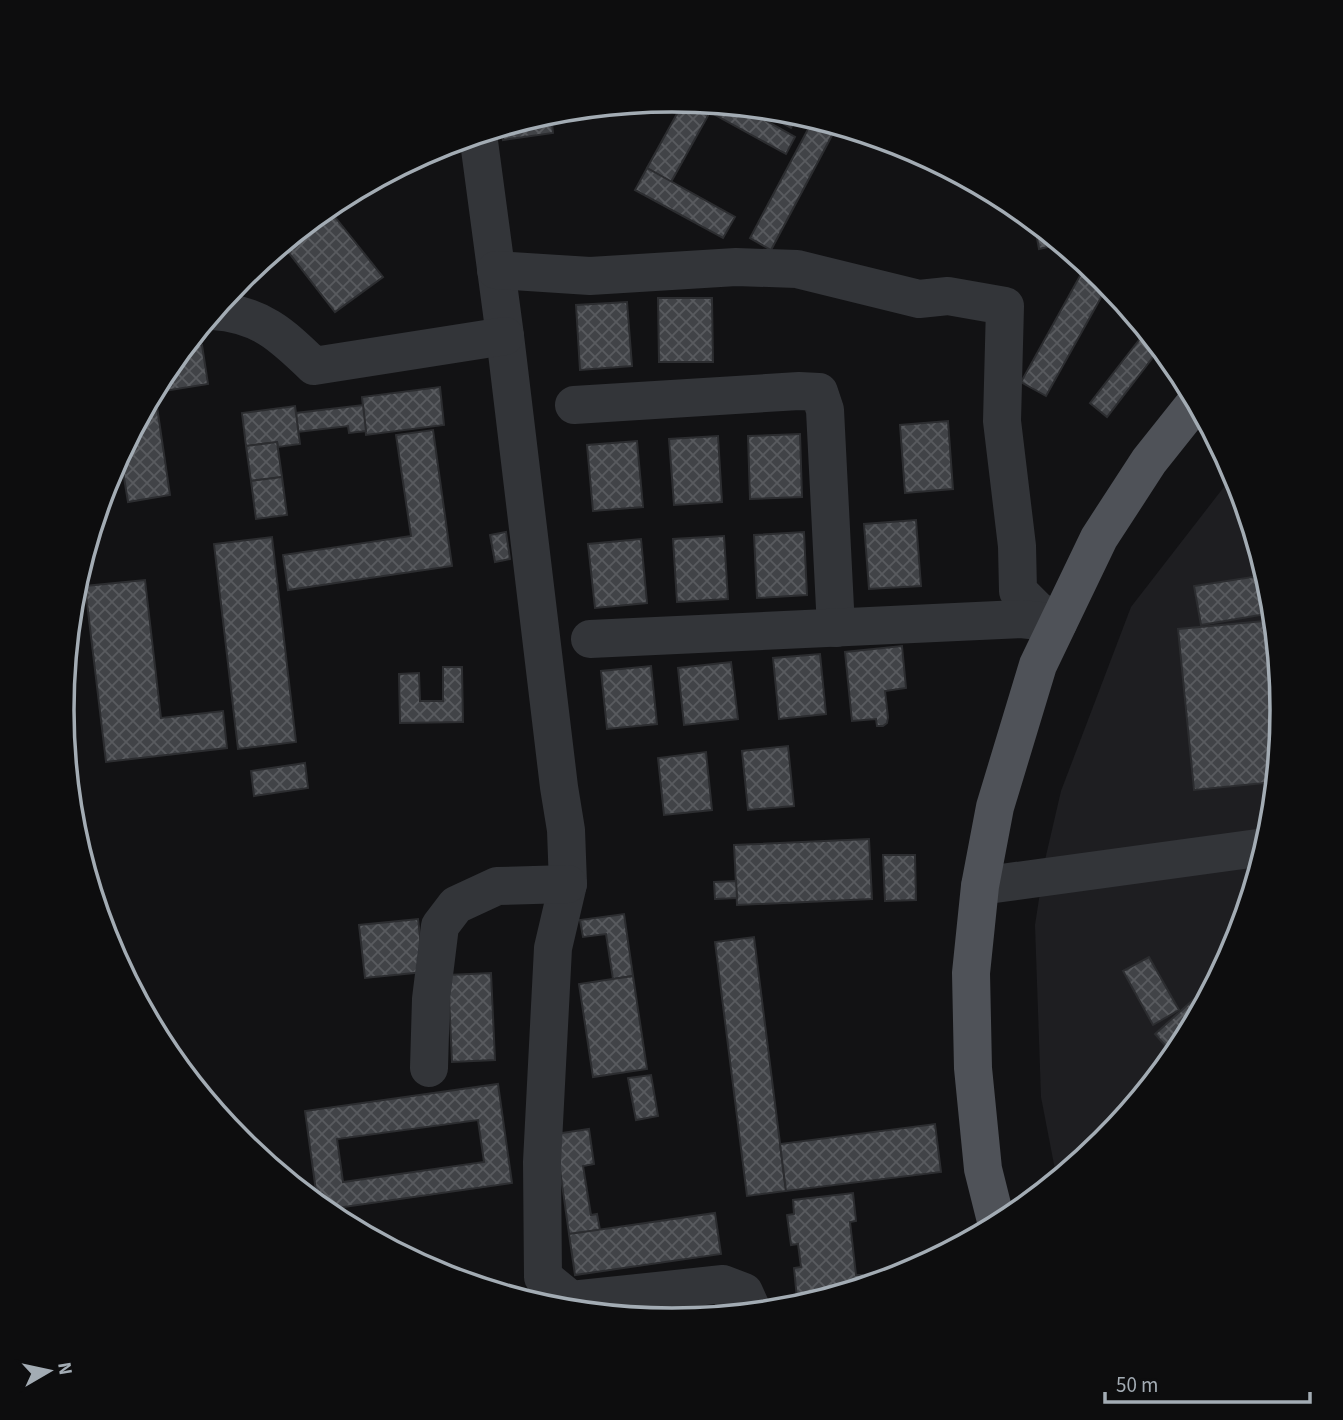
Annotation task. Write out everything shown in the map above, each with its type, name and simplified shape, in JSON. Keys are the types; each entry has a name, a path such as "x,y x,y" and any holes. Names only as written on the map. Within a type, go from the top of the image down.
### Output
{"main road":[{"path":"994,1213 983,1169 973,1068 971,973 980,886 995,807 1038,665 1099,538 1149,461 1189,411"}],"street":[{"path":"479,144 566,830 568,884 554,948 542,1162 543,1277 572,1300"},
{"path":"496,270 590,276 736,267 797,269 919,299 948,296 1005,306 1002,421 1017,546 1018,591 1037,610 1058,623"},
{"path":"226,312 257,321 283,336 314,366 505,336"},
{"path":"574,405 819,392 825,410 836,628"},
{"path":"590,639 1021,619 1058,623"},
{"path":"980,886 1253,849"},
{"path":"429,1068 431,999 440,926 456,905 497,886 568,884"},
{"path":"573,1300 723,1284 744,1292 749,1303"}],"shaded area":[{"path":"1226,485 1249,555 1264,632 1270,710 1264,788 1258,827 1238,902 1208,974 1189,1009 1169,1042 1121,1104 1055,1169 1041,1097 1035,925 1045,860 1061,791 1131,607"}],"building":[{"path":"678,112 709,113 671,182 647,168"},
{"path":"712,113 763,119 795,137 786,154"},
{"path":"552,124 553,133 503,140 503,137"},
{"path":"809,128 833,134 771,250 750,238"},
{"path":"647,168 735,217 723,238 635,190"},
{"path":"334,216 383,277 335,312 288,251"},
{"path":"1037,237 1049,247 1039,249"},
{"path":"1081,274 1102,296 1046,396 1021,382"},
{"path":"658,298 712,298 713,362 659,362"},
{"path":"627,302 632,366 580,370 576,305"},
{"path":"1140,339 1154,356 1107,417 1090,403"},
{"path":"202,345 208,384 166,391 174,378 197,346"},
{"path":"440,387 444,425 366,435 362,397"},
{"path":"363,405 366,431 349,433 348,426 298,432 296,413"},
{"path":"157,406 170,495 128,502 123,472"},
{"path":"295,406 300,444 278,447 277,442 246,446 242,413"},
{"path":"948,421 953,489 905,493 900,425"},
{"path":"433,430 452,566 288,590 283,555 411,536 396,435"},
{"path":"800,434 802,497 750,499 748,436"},
{"path":"718,436 722,502 674,505 669,439"},
{"path":"637,441 643,507 593,511 587,445"},
{"path":"277,442 282,477 251,481 246,446"},
{"path":"282,477 287,515 256,519 251,481"},
{"path":"916,520 921,586 869,589 864,524"},
{"path":"506,532 510,559 495,562 490,535"},
{"path":"804,532 807,595 757,598 754,535"},
{"path":"724,536 728,599 677,602 673,539"},
{"path":"272,537 296,742 238,749 214,544"},
{"path":"641,539 647,603 595,608 588,544"},
{"path":"1254,577 1261,615 1201,625 1194,586"},
{"path":"145,580 161,718 223,711 227,748 106,762 87,586"},
{"path":"1262,621 1270,710 1265,783 1194,790 1178,629"},
{"path":"902,646 906,688 885,691 887,723 877,726 876,719 852,721 845,652"},
{"path":"820,654 826,714 779,719 773,658"},
{"path":"731,662 738,719 684,725 678,668"},
{"path":"651,666 657,724 607,729 601,671"},
{"path":"443,667 462,667 463,722 400,723 399,674 419,673 420,701 443,701"},
{"path":"788,746 794,806 748,810 742,751"},
{"path":"706,752 712,810 664,815 658,758"},
{"path":"305,763 308,788 254,796 251,771"},
{"path":"869,839 872,899 737,905 734,845"},
{"path":"883,855 915,855 916,900 885,901"},
{"path":"736,881 737,898 715,899 714,882"},
{"path":"624,914 633,976 613,979 606,934 583,937 580,920"},
{"path":"418,919 424,972 365,978 359,925"},
{"path":"754,937 786,1191 747,1196 715,942"},
{"path":"1149,957 1179,1010 1153,1025 1123,971"},
{"path":"491,973 495,1060 452,1062 448,975"},
{"path":"633,976 647,1069 593,1077 579,984"},
{"path":"1195,998 1166,1046 1155,1034"},
{"path":"651,1075 658,1116 636,1120 628,1078"},
{"path":"498,1084 512,1183 340,1208 316,1190 305,1111","holes":["478,1120 484,1162 343,1182 337,1139"]},
{"path":"935,1124 941,1172 786,1191 780,1144"},
{"path":"589,1129 594,1164 583,1166 591,1215 597,1214 600,1230 569,1234 555,1134"},
{"path":"853,1193 856,1221 850,1222 856,1275 862,1277 797,1295 794,1268 801,1267 798,1244 791,1245 787,1215 794,1214 793,1200"},
{"path":"715,1213 721,1254 575,1275 569,1234"},
{"path":"733,1301 734,1305 716,1306 716,1304"}]}
